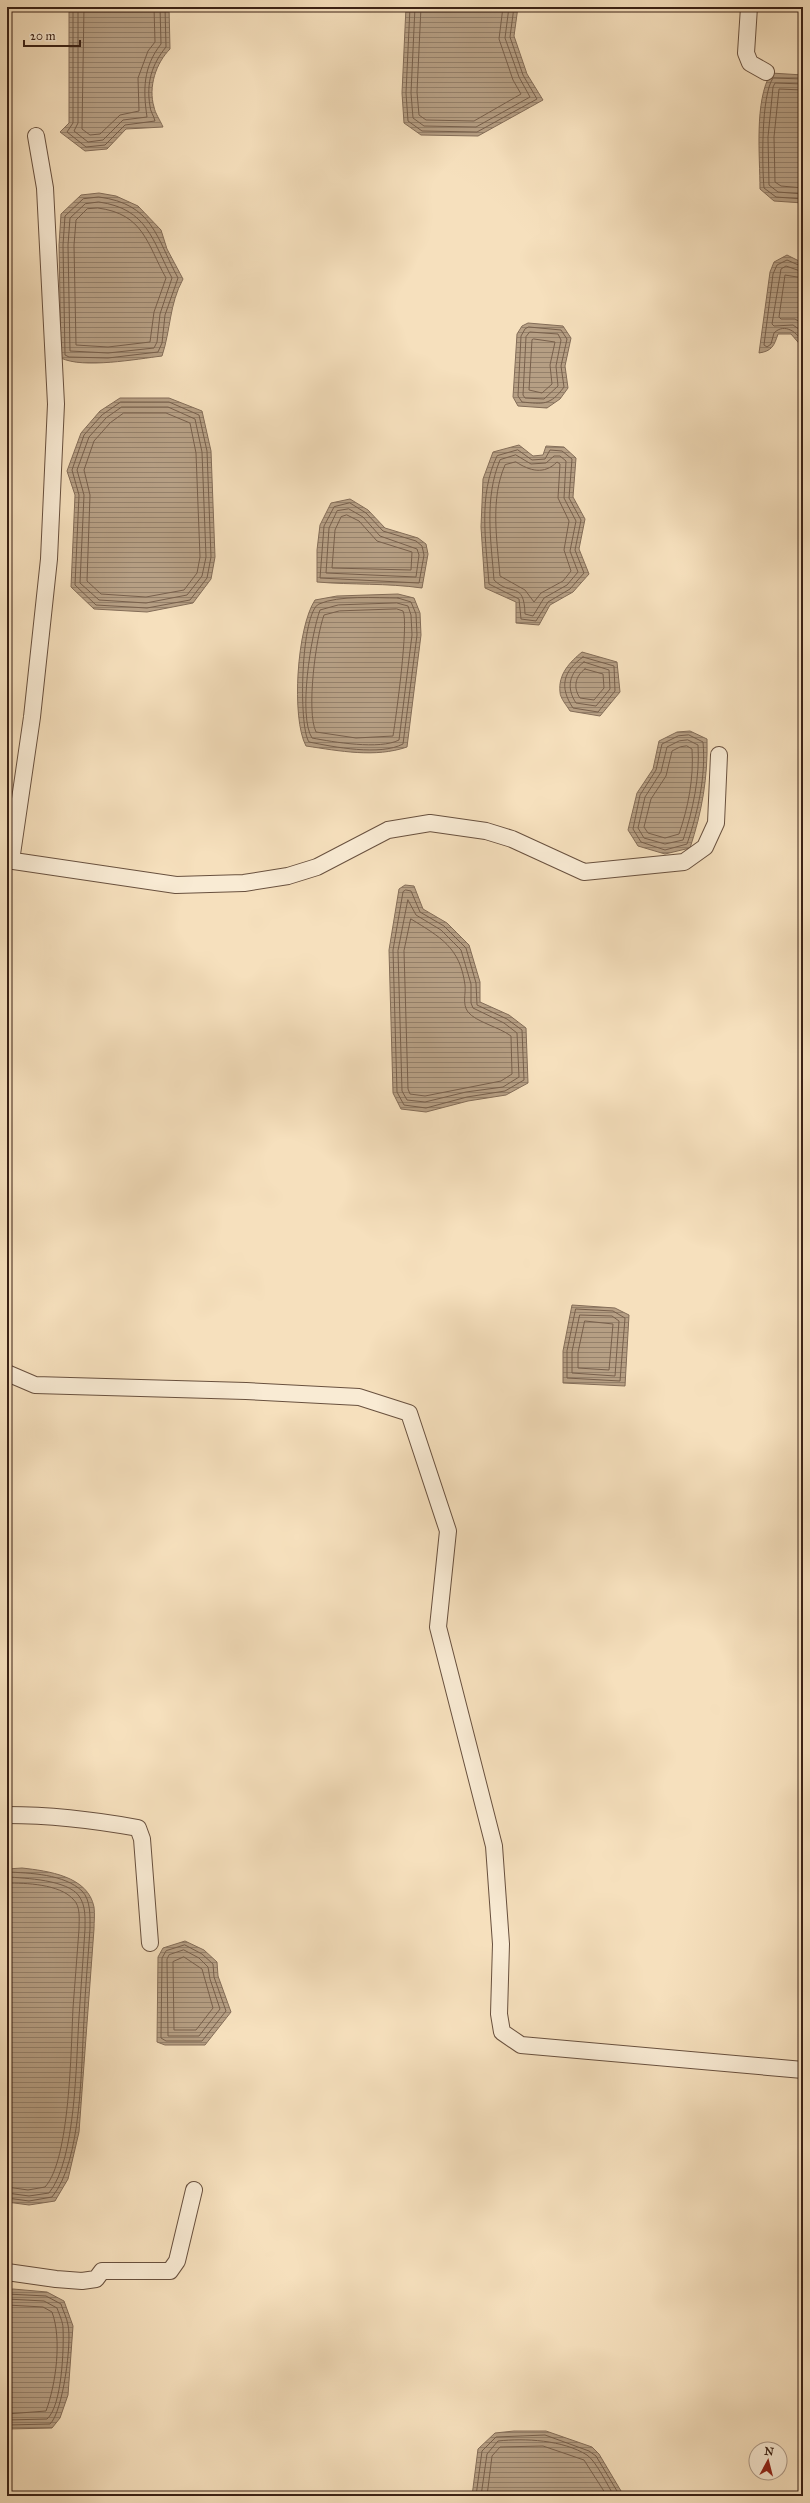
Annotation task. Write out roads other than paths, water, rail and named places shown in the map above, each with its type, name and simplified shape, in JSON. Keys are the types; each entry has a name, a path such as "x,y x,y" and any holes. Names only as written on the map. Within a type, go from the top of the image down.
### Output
{"street":[{"path":"749,7 746,53 750,63 766,72"},
{"path":"36,136 45,188 56,404 49,559 32,717 9,861 176,885 244,883 288,876 317,867 388,830 430,823 458,826 506,837 584,872 684,862 705,847 716,823 719,755"},
{"path":"7,1373 35,1385 246,1391 359,1397 409,1413 448,1531 438,1628 494,1846 501,1944 500,2014 502,2032 521,2045 803,2070"},
{"path":"7,1815 40,1815 97,1820 138,1828 142,1838 150,1943"},
{"path":"7,2272 82,2281 96,2279 102,2271 170,2271 177,2261 194,2190"}],"water":[{"path":"69,7 169,7 170,49 157,68 154,76 152,91 152,99 156,114 163,127 126,129 107,149 85,151 60,132 69,123"},
{"path":"406,7 518,7 514,36 527,74 543,100 478,136 421,135 404,123 402,93"},
{"path":"771,73 803,75 803,203 774,201 760,189 760,113 762,98"},
{"path":"99,193 116,196 138,206 161,230 167,249 183,279 175,298 162,356 96,363 83,363 61,358 59,245 61,214 81,195"},
{"path":"787,255 803,263 803,348 791,334 778,334 770,349 759,353 770,272 774,262"},
{"path":"528,323 563,326 571,338 565,366 568,388 560,399 547,408 518,406 513,397 517,334 522,326"},
{"path":"120,398 169,398 202,411 211,451 215,557 211,579 193,603 147,612 94,609 71,587 75,495 67,471 81,433 100,411"},
{"path":"519,445 533,456 543,455 546,446 564,447 576,458 573,497 585,519 579,549 589,574 573,592 550,605 539,625 516,623 516,602 485,588 481,527 483,479 493,452"},
{"path":"350,499 368,510 385,528 418,538 426,544 428,554 422,588 396,585 317,582 317,550 320,525 331,503"},
{"path":"398,594 414,598 420,613 421,635 407,747 370,753 306,746 301,733 299,715 298,673 304,630 315,600 337,596"},
{"path":"582,652 617,662 620,692 600,716 570,711 560,694 563,674 569,664"},
{"path":"690,731 707,739 707,753 703,794 698,821 690,848 665,854 638,846 628,830 637,793 653,769 659,741 677,732"},
{"path":"405,885 414,886 423,909 447,923 469,945 480,982 480,1002 509,1015 526,1028 528,1083 506,1095 468,1101 426,1112 401,1109 393,1093 389,950 399,889"},
{"path":"572,1305 615,1308 629,1315 625,1386 563,1383 563,1351"},
{"path":"22,1868 55,1873 66,1877 84,1888 94,1907 94,1929 79,2132 68,2179 55,2201 29,2205 7,2202 7,1869"},
{"path":"185,1941 204,1950 217,1962 218,1976 231,2012 205,2045 165,2045 157,2042 158,1957 163,1948"},
{"path":"13,2289 47,2292 64,2301 73,2326 68,2395 60,2418 52,2428 7,2429 7,2290"},
{"path":"514,2431 546,2431 592,2447 599,2454 624,2496 472,2496 478,2449 495,2433"}]}
